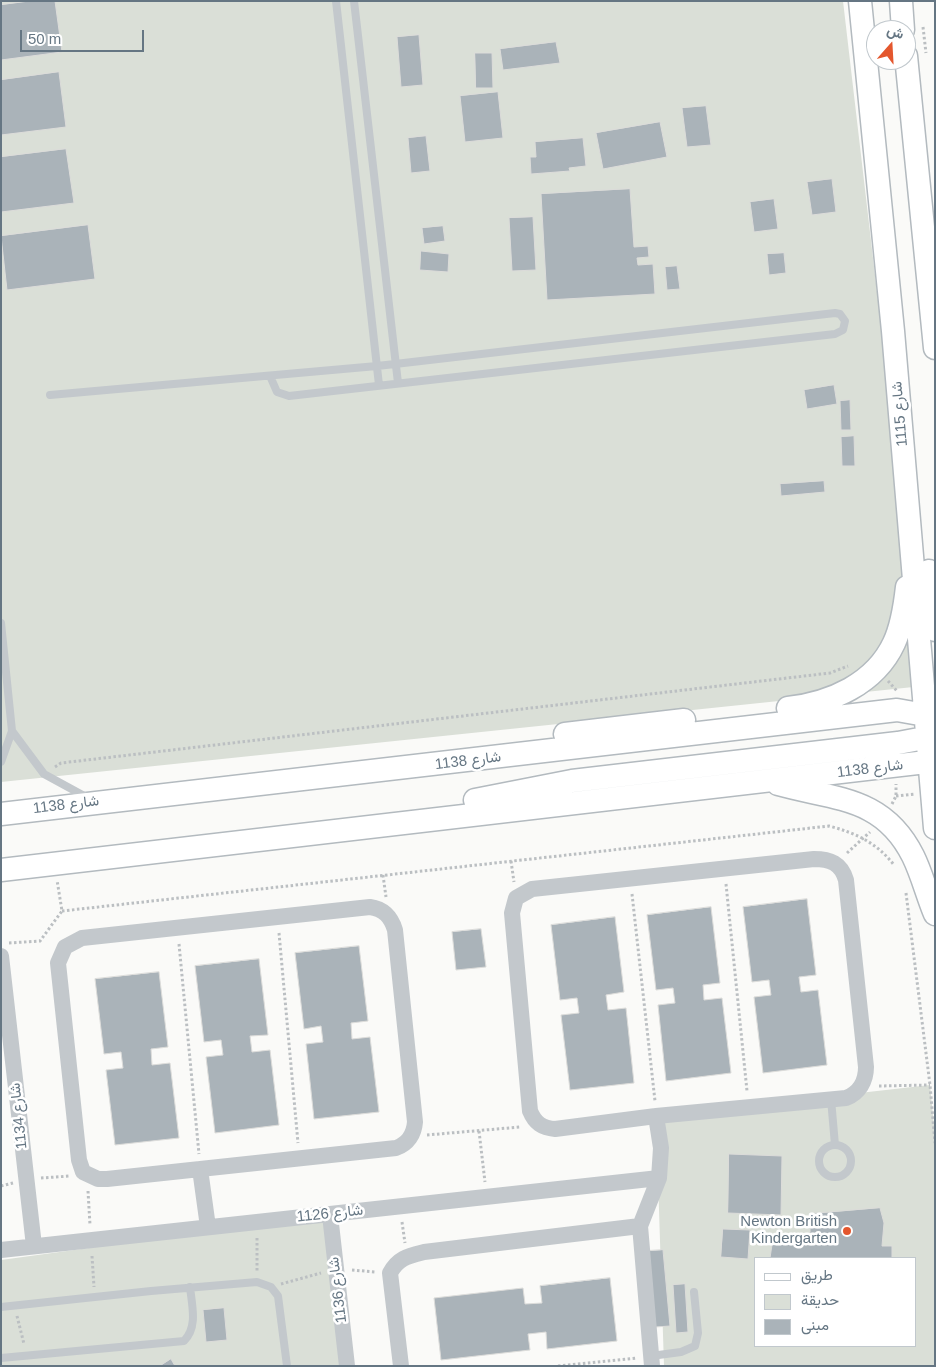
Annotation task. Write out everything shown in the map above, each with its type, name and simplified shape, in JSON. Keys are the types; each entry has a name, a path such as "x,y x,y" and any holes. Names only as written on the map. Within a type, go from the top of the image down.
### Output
{"street":[{"name":"شارع 1115","path":"860,1 893,332 912,549 932,738 935,828"},
{"path":"901,1 903,20"},
{"path":"907,70 935,348"},
{"path":"893,332 912,388 935,630"},
{"path":"491,758 516,741 614,727 811,706 836,698 860,683 875,669 894,643 905,605 912,549"},
{"name":"شارع 1138","path":"1,814 897,710 932,738"},
{"path":"395,822 464,802 572,781 932,738"},
{"name":"شارع 1138","path":"1,870 395,822 767,781 932,738"},
{"path":"767,781 812,794 843,799 866,806 885,819 903,838 915,859 935,914"},
{"path":"814,859 825,859 836,863 845,876 866,1067 860,1087 852,1096 656,1116 555,1129 540,1125 535,1121 530,1111 512,913 516,898 532,889 630,878 814,859"},
{"path":"370,907 382,911 391,918 395,930 415,1122 411,1137 396,1148 107,1179 87,1176 81,1168 79,1160 59,957 65,947 82,938 277,917 370,907"},
{"name":"شارع 1134","path":"1,956 34,1246"},
{"path":"652,1361 640,1226 659,1178 661,1148 656,1116"},
{"path":"200,1169 208,1227"},
{"name":"شارع 1126","path":"1,1250 659,1178"},
{"name":"شارع 1136","path":"330,1214 348,1366"},
{"path":"401,1366 390,1273 395,1263 406,1256 424,1252 640,1226"}],"lane":[{"path":"336,1 379,385"},
{"path":"354,1 398,383"},
{"path":"50,395 377,366 835,313 840,314 845,321 843,330 835,334 285,397 277,392 270,376"},
{"path":"1,623 12,731 1,762"},
{"path":"12,731 44,774 95,802"},
{"path":"831,1099 835,1145"},
{"path":"835,1145 847,1150 851,1161 846,1173 834,1177 823,1172 819,1160 824,1150 835,1145"},
{"path":"1,1307 94,1296 257,1282 271,1287 278,1296 287,1366"},
{"path":"1,1358 184,1341 191,1334 193,1320 190,1287"},
{"path":"652,1361 695,1346 698,1333 694,1292"}],"path":[{"path":"44,774 61,763 830,673 856,663"},
{"path":"62,911 829,826 865,838 880,849 896,868"},
{"path":"836,863 865,838"},
{"path":"1,937 8,943 40,941 62,911 55,863"},
{"path":"724,868 748,1107"},
{"path":"630,878 656,1116"},
{"path":"906,892 930,1084 935,1143"},
{"path":"277,917 299,1158"},
{"path":"178,928 200,1169"},
{"path":"860,1087 930,1084"},
{"path":"411,1137 540,1125"},
{"path":"479,1130 487,1197"},
{"path":"1,1186 26,1179 87,1176 94,1296"},
{"path":"400,1207 406,1256"},
{"path":"256,1222 257,1282"},
{"path":"15,1306 26,1355"},
{"path":"558,1366 652,1361"}],"green space":[{"path":"1,1 843,1 923,686 1,782"},
{"path":"930,1085 935,1136 935,1366 664,1366 656,1116"},
{"path":"330,1215 348,1366 1,1366 1,1260"}],"building":[{"path":"30,1 55,1 62,52 1,60 1,5"},
{"path":"419,35 423,85 401,87 397,37"},
{"path":"556,42 560,63 503,70 500,49"},
{"path":"475,53 492,53 493,88 476,88"},
{"path":"59,72 66,127 1,135 1,80"},
{"path":"498,92 503,138 465,142 460,96"},
{"path":"706,106 711,145 687,147 682,108"},
{"path":"660,122 667,157 603,169 596,133"},
{"path":"426,136 430,171 411,173 408,138"},
{"path":"583,138 586,166 569,168 570,171 531,174 530,157 536,157 535,142"},
{"path":"66,149 74,203 1,212 1,157"},
{"path":"832,179 836,212 812,215 807,182"},
{"path":"630,189 634,247 648,246 649,257 637,258 638,265 653,264 655,294 547,300 541,194"},
{"path":"774,199 778,229 754,232 750,202"},
{"path":"533,217 536,270 512,271 509,218"},
{"path":"88,225 95,279 7,290 1,236"},
{"path":"443,226 445,241 424,244 422,228"},
{"path":"421,251 449,254 448,272 420,270"},
{"path":"784,253 786,273 769,275 767,254"},
{"path":"677,266 680,289 667,290 665,267"},
{"path":"834,385 837,404 807,409 804,390"},
{"path":"850,400 851,430 841,430 840,401"},
{"path":"854,436 855,466 842,466 841,437"},
{"path":"824,481 825,492 781,496 780,484"},
{"path":"807,899 816,975 799,977 801,992 818,990 827,1065 763,1073 754,997 771,995 769,980 752,982 743,907"},
{"path":"711,907 720,983 703,985 704,1000 722,998 731,1073 666,1081 658,1005 675,1003 673,988 656,990 647,915"},
{"path":"615,917 624,992 606,995 608,1010 626,1008 634,1083 570,1090 561,1015 579,1013 577,998 560,1000 551,925"},
{"path":"481,929 486,967 456,970 452,932"},
{"path":"359,946 368,1021 351,1023 352,1039 370,1037 379,1112 314,1119 306,1044 323,1042 321,1026 304,1029 295,953"},
{"path":"259,959 268,1035 250,1036 252,1052 270,1050 279,1125 215,1133 206,1057 223,1055 221,1040 204,1042 195,966"},
{"path":"159,972 168,1047 151,1049 152,1065 170,1063 179,1138 115,1145 106,1070 123,1068 121,1052 104,1054 95,979"},
{"path":"729,1154 782,1156 781,1215 728,1213"},
{"name":"Newton British Kindergarten","path":"880,1208 884,1223 882,1246 892,1246 892,1257 770,1257 773,1238 810,1238 810,1214"},
{"path":"723,1229 750,1230 748,1259 721,1257"},
{"path":"663,1250 670,1326 655,1327 647,1251"},
{"path":"610,1278 617,1341 547,1349 546,1332 528,1334 530,1350 441,1360 434,1298 523,1288 525,1304 542,1303 540,1286"},
{"path":"685,1284 688,1332 676,1333 673,1285"},
{"path":"224,1308 227,1340 206,1342 203,1310"},
{"path":"171,1359 175,1366 160,1366"}],"place":[{"name":"Newton British Kindergarten","path":"847,1231"}]}
